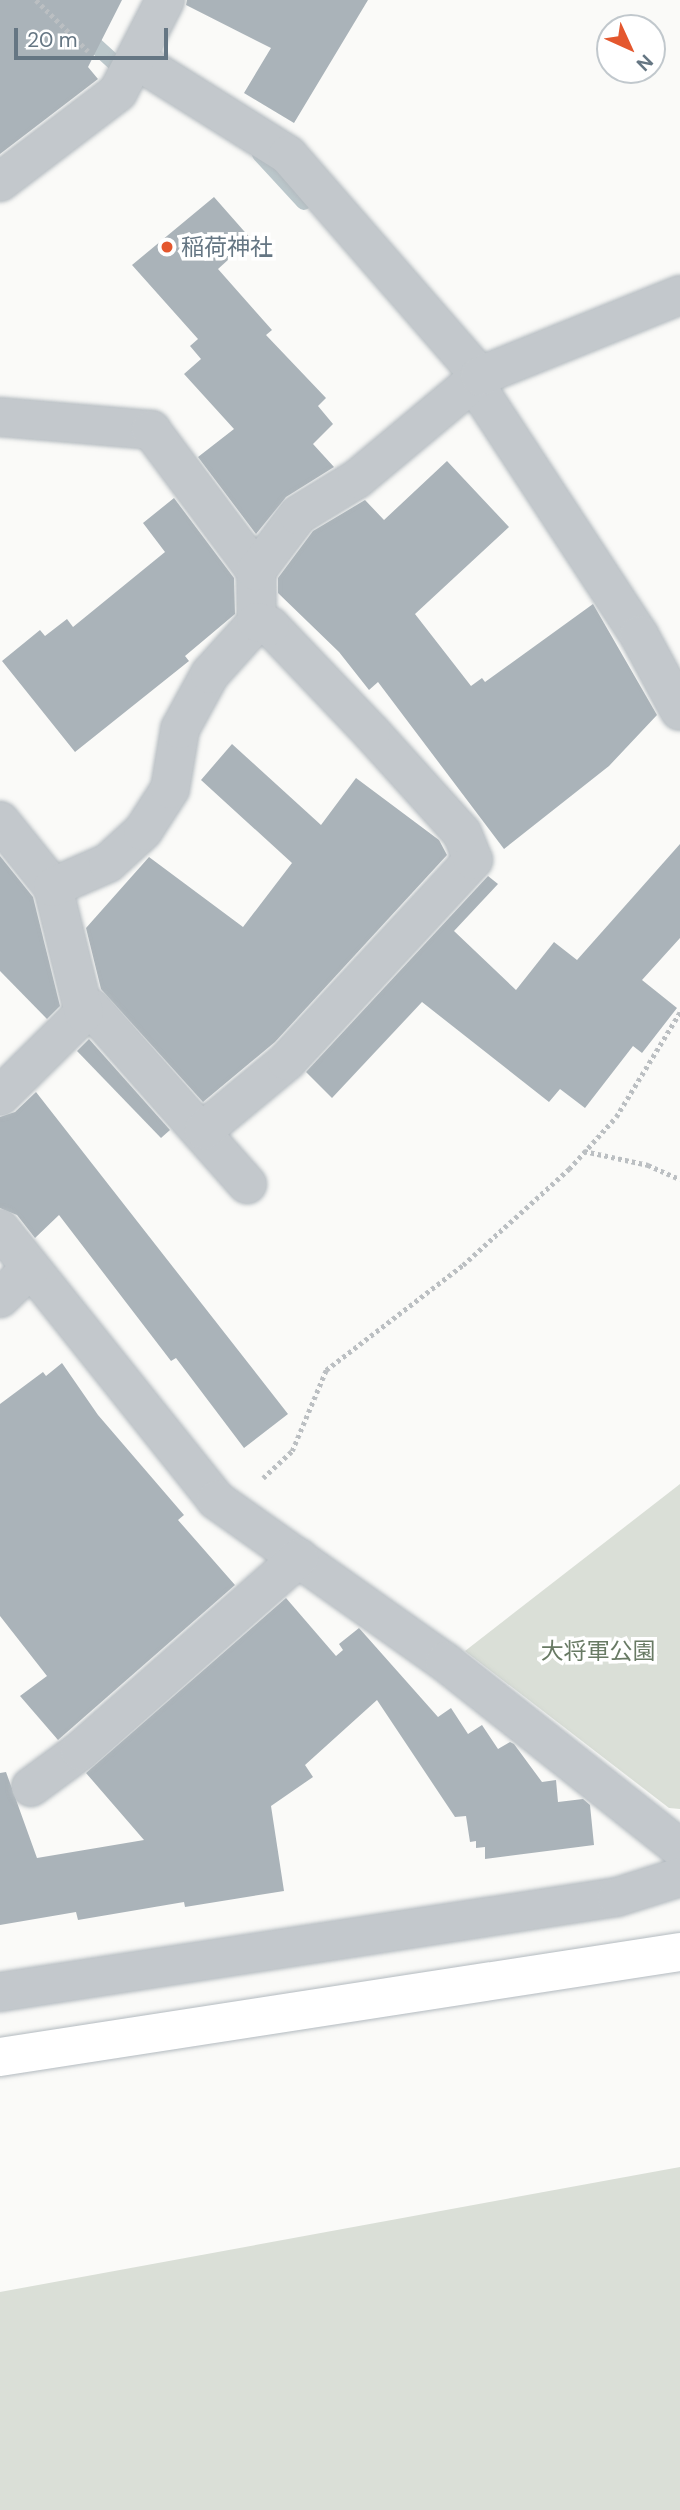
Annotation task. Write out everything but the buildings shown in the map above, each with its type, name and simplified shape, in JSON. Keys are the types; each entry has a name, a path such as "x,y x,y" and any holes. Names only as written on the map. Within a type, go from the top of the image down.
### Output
{"street":[{"path":"0,182 129,72 165,0"},
{"path":"129,72 288,155 480,376 482,395 639,635 680,711"},
{"path":"256,571 298,515 357,479 480,376 680,295"},
{"path":"0,416 151,430 256,571 257,622 210,674 180,729 170,789 143,831 108,863 53,887"},
{"path":"204,1130 287,1061 473,860 462,833 371,732 270,625 257,622"},
{"path":"0,821 53,887 84,1013"},
{"path":"0,1096 84,1013 93,1009 204,1130 247,1184"},
{"path":"0,1230 216,1500 445,1662 680,1848"},
{"path":"0,1298 30,1269"},
{"path":"31,1787 80,1751 299,1558"},
{"path":"0,1992 617,1897 680,1877"},
{"path":"0,2057 680,1952"}],"path":[{"path":"36,0 129,72"},
{"path":"200,1479 254,1487 292,1451 326,1370 463,1265 584,1152 616,1116 680,1012"},
{"path":"584,1152 648,1165 680,1179"}],"green space":[{"name":"大将軍公園","path":"680,1484 680,1809 669,1808 465,1651"},
{"path":"680,2167 680,2510 0,2510 0,2292"}],"waterway":[{"path":"84,35 127,74"},
{"path":"260,154 304,202"}],"place":[{"name":"稲荷神社","path":"167,247"}]}
